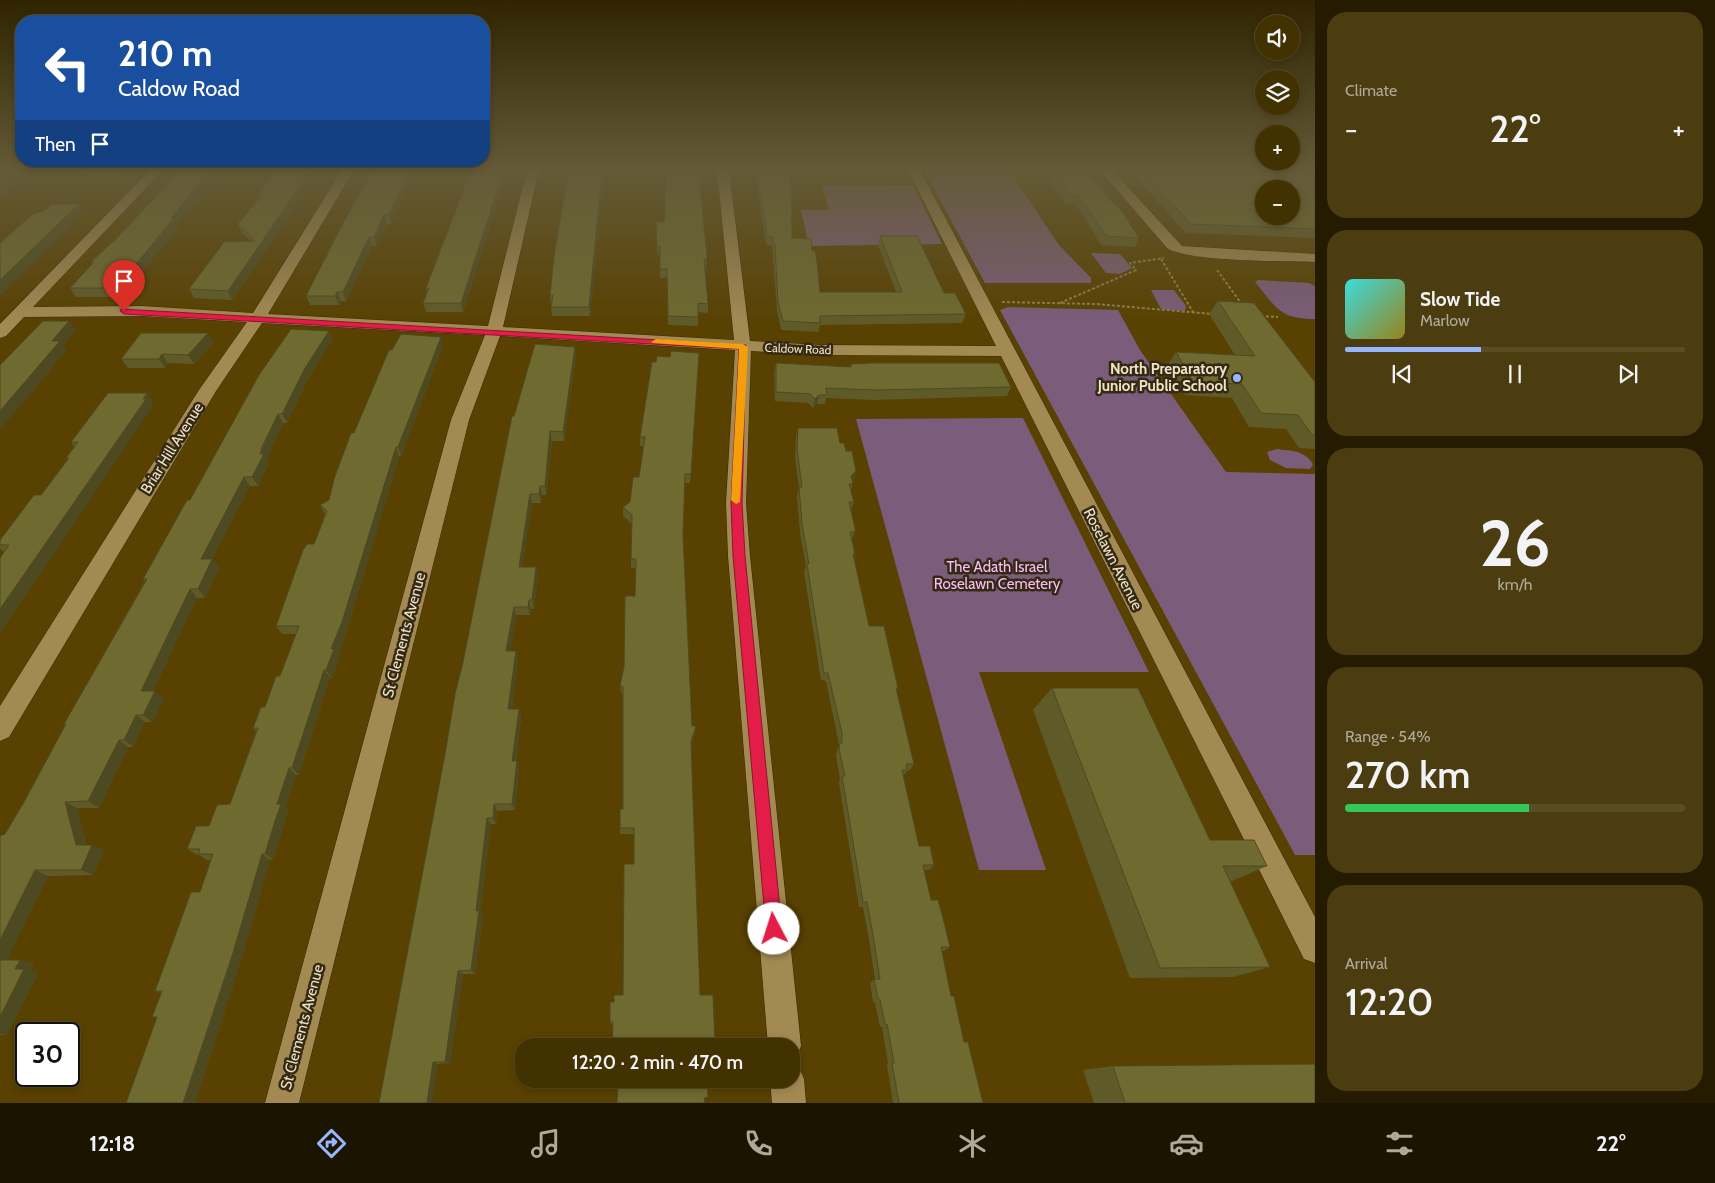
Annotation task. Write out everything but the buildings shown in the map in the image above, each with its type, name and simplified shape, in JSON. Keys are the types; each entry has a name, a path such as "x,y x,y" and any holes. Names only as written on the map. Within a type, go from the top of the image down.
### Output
{"street":[{"path":"0,333 107,221"},
{"name":"Briar Hill Avenue","path":"0,729 208,390 257,318 316,221"},
{"name":"St Clements Avenue","path":"282,1103 460,420 494,332 521,221"},
{"path":"729,221 743,347 736,503 739,556 783,1038"},
{"name":"Roselawn Avenue","path":"940,221 1315,948"},
{"path":"1151,221 1172,245 1173,253 1194,252 1315,258"},
{"name":"Caldow Road","path":"20,312 142,311 743,347 820,350 1006,351"},
{"path":"788,1088 789,1103"}],"path":[{"path":"1126,263 1161,259 1173,253"},
{"path":"1161,259 1193,312"},
{"path":"1059,304 1136,270 1130,263"},
{"path":"1216,268 1244,308"},
{"path":"994,302 1096,304 1214,314"},
{"path":"1256,316 1278,317"}],"green space":[{"path":"804,221 931,221 942,244 809,246"},
{"path":"952,221 1043,221 1059,245 1091,278 1091,283 985,283"},
{"path":"1091,253 1120,254 1132,268 1120,274 1106,273"},
{"path":"1258,280 1309,283 1315,286 1315,319 1293,317 1279,310 1255,282"},
{"path":"1151,290 1174,290 1186,306 1185,311 1161,309"},
{"path":"1008,307 1118,310 1140,350 1226,472 1315,474 1315,855 1295,855 1000,310"},
{"name":"The Adath Israel Roselawn Cemetery","path":"1023,418 1149,672 979,672 1046,870 979,870 856,419"},
{"path":"1277,449 1302,454 1313,464 1310,469 1286,468 1270,460 1267,452"}],"slow traffic":[{"path":"656,342 743,347 736,500"}],"place":[{"name":"North Preparatory Junior Public School","path":"1237,378"}],"route":[{"path":"124,311 743,347 736,503 739,556 774,929"}]}
